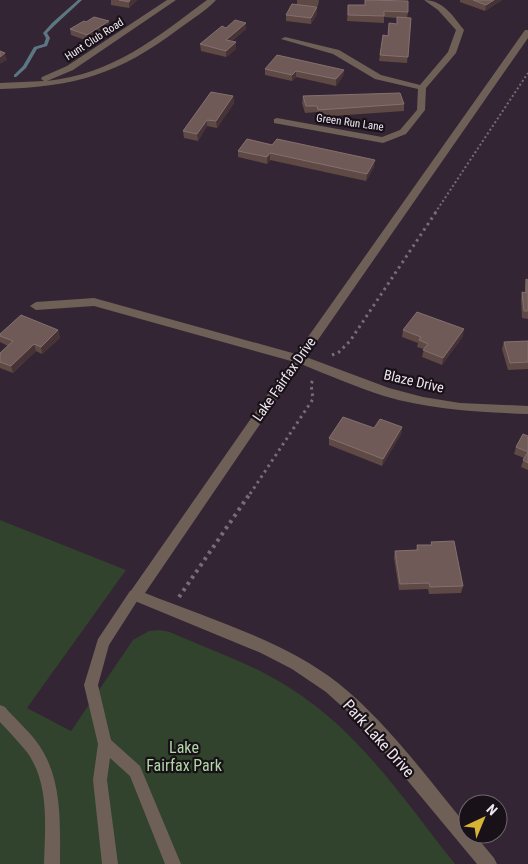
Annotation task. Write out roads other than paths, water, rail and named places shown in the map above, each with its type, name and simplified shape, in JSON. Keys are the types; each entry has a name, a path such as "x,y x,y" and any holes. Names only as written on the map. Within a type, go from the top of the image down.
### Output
{"street":[{"name":"Hunt Club Road","path":"23,85 47,78 70,68 172,0"},
{"name":"Hunt Club Road","path":"0,86 65,82 109,68 134,57 212,0"},
{"path":"285,39 336,52 378,77 422,88 452,53 460,30 441,8 428,0"},
{"name":"Lake Fairfax Drive","path":"135,595 528,32"},
{"name":"Green Run Lane","path":"277,121 382,140 403,132 421,110 422,88"},
{"name":"Blaze Drive","path":"36,306 94,302 299,359 386,392 460,407 528,410"},
{"name":"Park Lake Drive","path":"135,595 266,648 297,664 331,687 364,716 488,864"}],"lane":[{"name":"Lake Fairfax Drive","path":"110,864 100,780 105,744 91,685 103,642 135,595"},
{"path":"0,712 32,748 48,781 52,819 52,864"},
{"path":"105,744 135,772 173,864"}],"waterway":[{"path":"15,76 25,67 35,48 46,45 48,38 45,33 49,28 80,0"}],"park label":[{"name":"Lake Fairfax Park","path":"184,756"}]}
